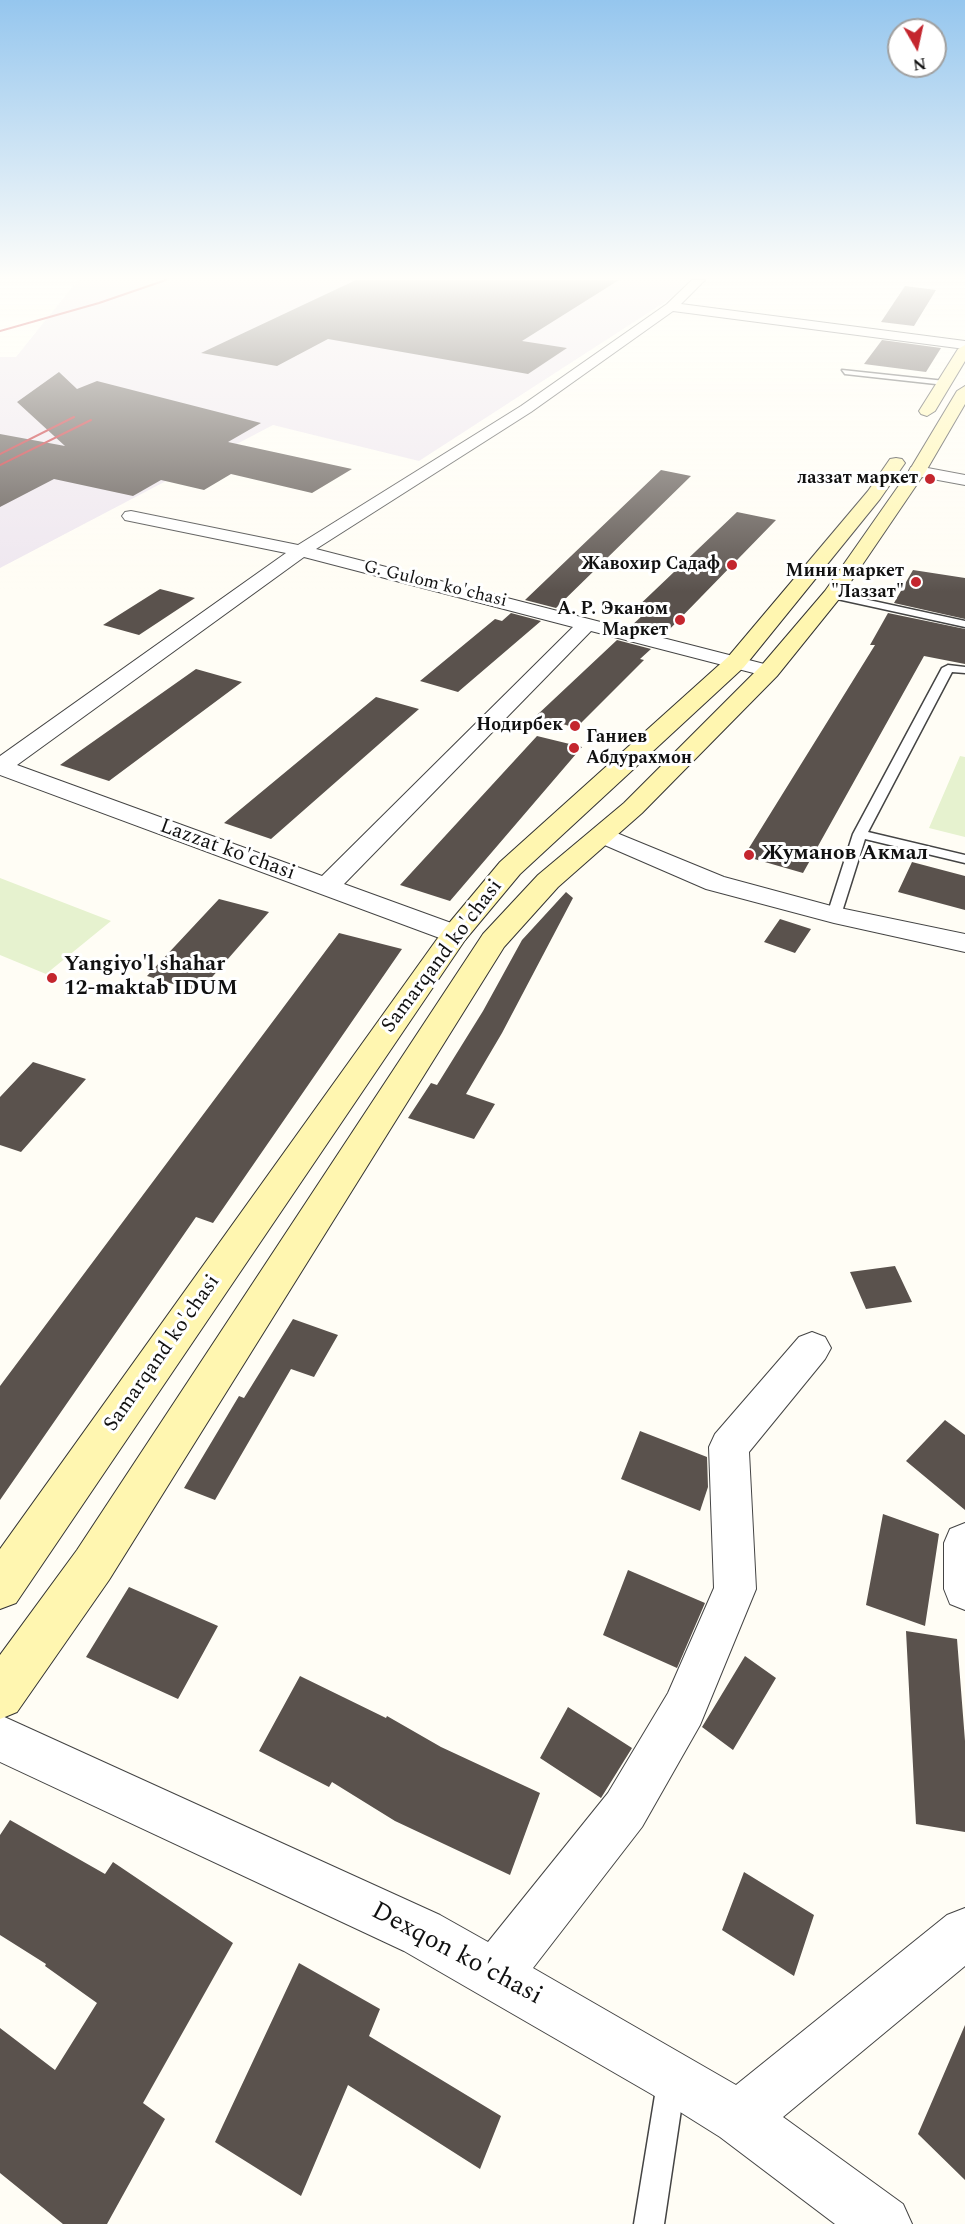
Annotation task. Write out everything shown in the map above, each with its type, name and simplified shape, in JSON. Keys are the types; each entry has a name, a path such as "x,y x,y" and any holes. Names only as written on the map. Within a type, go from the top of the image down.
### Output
{"main road":[{"name":"Samarqand ko'chasi","path":"0,1695 93,1565 494,941 548,881 633,808 769,671 832,596 917,471 955,387"},
{"name":"Samarqand ko'chasi","path":"0,1587 454,934 510,868 736,662 873,495 901,455 955,387"}],"street":[{"path":"0,767 302,551 526,409 562,384"},
{"path":"917,471 965,480"},
{"name":"G. Gulom ko'chasi","path":"131,516 302,551 769,671"},
{"path":"326,887 587,624"},
{"name":"Lazzat ko'chasi","path":"0,767 454,934"},
{"path":"603,835 715,883 834,915 965,943"},
{"path":"495,1975 625,1810 684,1709 735,1589 729,1447 812,1348"},
{"path":"965,1543 965,1588"},
{"name":"Dexqon ko'chasi","path":"0,1738 422,1933 672,2076 739,2118 883,2224"},
{"path":"739,2118 965,1933"}],"lane":[{"path":"931,384 955,387"},
{"path":"832,596 965,624"},
{"path":"834,915 860,834 948,668 965,670"},
{"path":"860,834 965,859"},
{"path":"649,2224 672,2076"}],"shaded area":[{"path":"0,384 538,384 419,461 273,425 0,568"}],"green space":[{"path":"960,756 965,757 965,837 929,828"},
{"path":"0,878 111,921 46,974 0,955"}],"building":[{"path":"42,384 71,384 77,389 90,384 108,384 261,423 228,442 352,469 312,493 231,474 204,490 161,480 133,496 54,479 0,507 0,434 65,446 17,402"},
{"path":"661,470 691,476 556,608 525,600"},
{"path":"737,512 776,520 663,636 630,627 644,614 633,611"},
{"path":"913,570 965,578 965,619 894,603"},
{"path":"160,589 195,598 139,635 103,625"},
{"path":"511,613 541,621 458,692 420,681 495,619 502,621"},
{"path":"888,613 965,629 965,664 924,656 803,873 744,856 875,645 870,645"},
{"path":"617,640 651,649 640,659 644,660 576,728 536,716"},
{"path":"196,669 242,682 109,781 60,765"},
{"path":"376,697 419,709 271,839 224,823"},
{"path":"537,736 582,747 450,901 400,885"},
{"path":"912,862 965,876 965,910 898,892"},
{"path":"566,892 573,898 502,1033 466,1094 495,1104 474,1139 408,1118 431,1083 437,1085 483,1011 522,940"},
{"path":"219,899 269,912 199,992 147,976"},
{"path":"780,919 811,929 795,953 764,942"},
{"path":"339,933 402,949 213,1223 196,1217 0,1500 0,1386"},
{"path":"33,1062 86,1079 21,1152 0,1145 0,1097"},
{"path":"895,1266 912,1302 866,1309 850,1272"},
{"path":"293,1319 338,1335 314,1377 291,1369 215,1500 184,1488 239,1396 244,1398"},
{"path":"945,1420 965,1435 965,1510 906,1461"},
{"path":"640,1431 707,1457 708,1487 700,1511 621,1479"},
{"path":"883,1514 939,1534 925,1626 866,1605"},
{"path":"628,1570 705,1603 677,1668 603,1635"},
{"path":"129,1587 218,1626 178,1699 86,1657"},
{"path":"906,1631 957,1639 965,1741 965,1832 916,1824"},
{"path":"745,1656 776,1678 733,1750 702,1727"},
{"path":"300,1676 386,1718 387,1716 441,1747 540,1793 510,1875 395,1821 332,1782 329,1787 259,1751"},
{"path":"568,1707 632,1748 601,1798 540,1758"},
{"path":"10,1820 105,1874 113,1862 233,1943 143,2103 165,2119 107,2224 63,2224 0,2173 0,2028 55,2070 97,2003 45,1966 46,1964 0,1935 0,1835"},
{"path":"744,1872 814,1915 794,1976 722,1930"},
{"path":"299,1963 380,2009 369,2036 501,2116 480,2169 348,2085 301,2196 215,2142"},
{"path":"965,2025 965,2180 918,2134"}],"railway":[{"path":"0,454 74,417"},
{"path":"0,465 91,420"}],"place":[{"name":"лаззат маркет","path":"930,479"},
{"name":"Жавохир Садаф","path":"732,565"},
{"name":"Мини маркет \"Лаззат\"","path":"916,582"},
{"name":"А. Р. Эканом Маркет","path":"680,620"},
{"name":"Нодирбек","path":"575,726"},
{"name":"Ганиев Абдурахмон","path":"574,748"},
{"name":"Жуманов Акмал","path":"749,855"},
{"name":"Yangiyo'l shahar 12-maktab IDUM","path":"52,978"}]}
